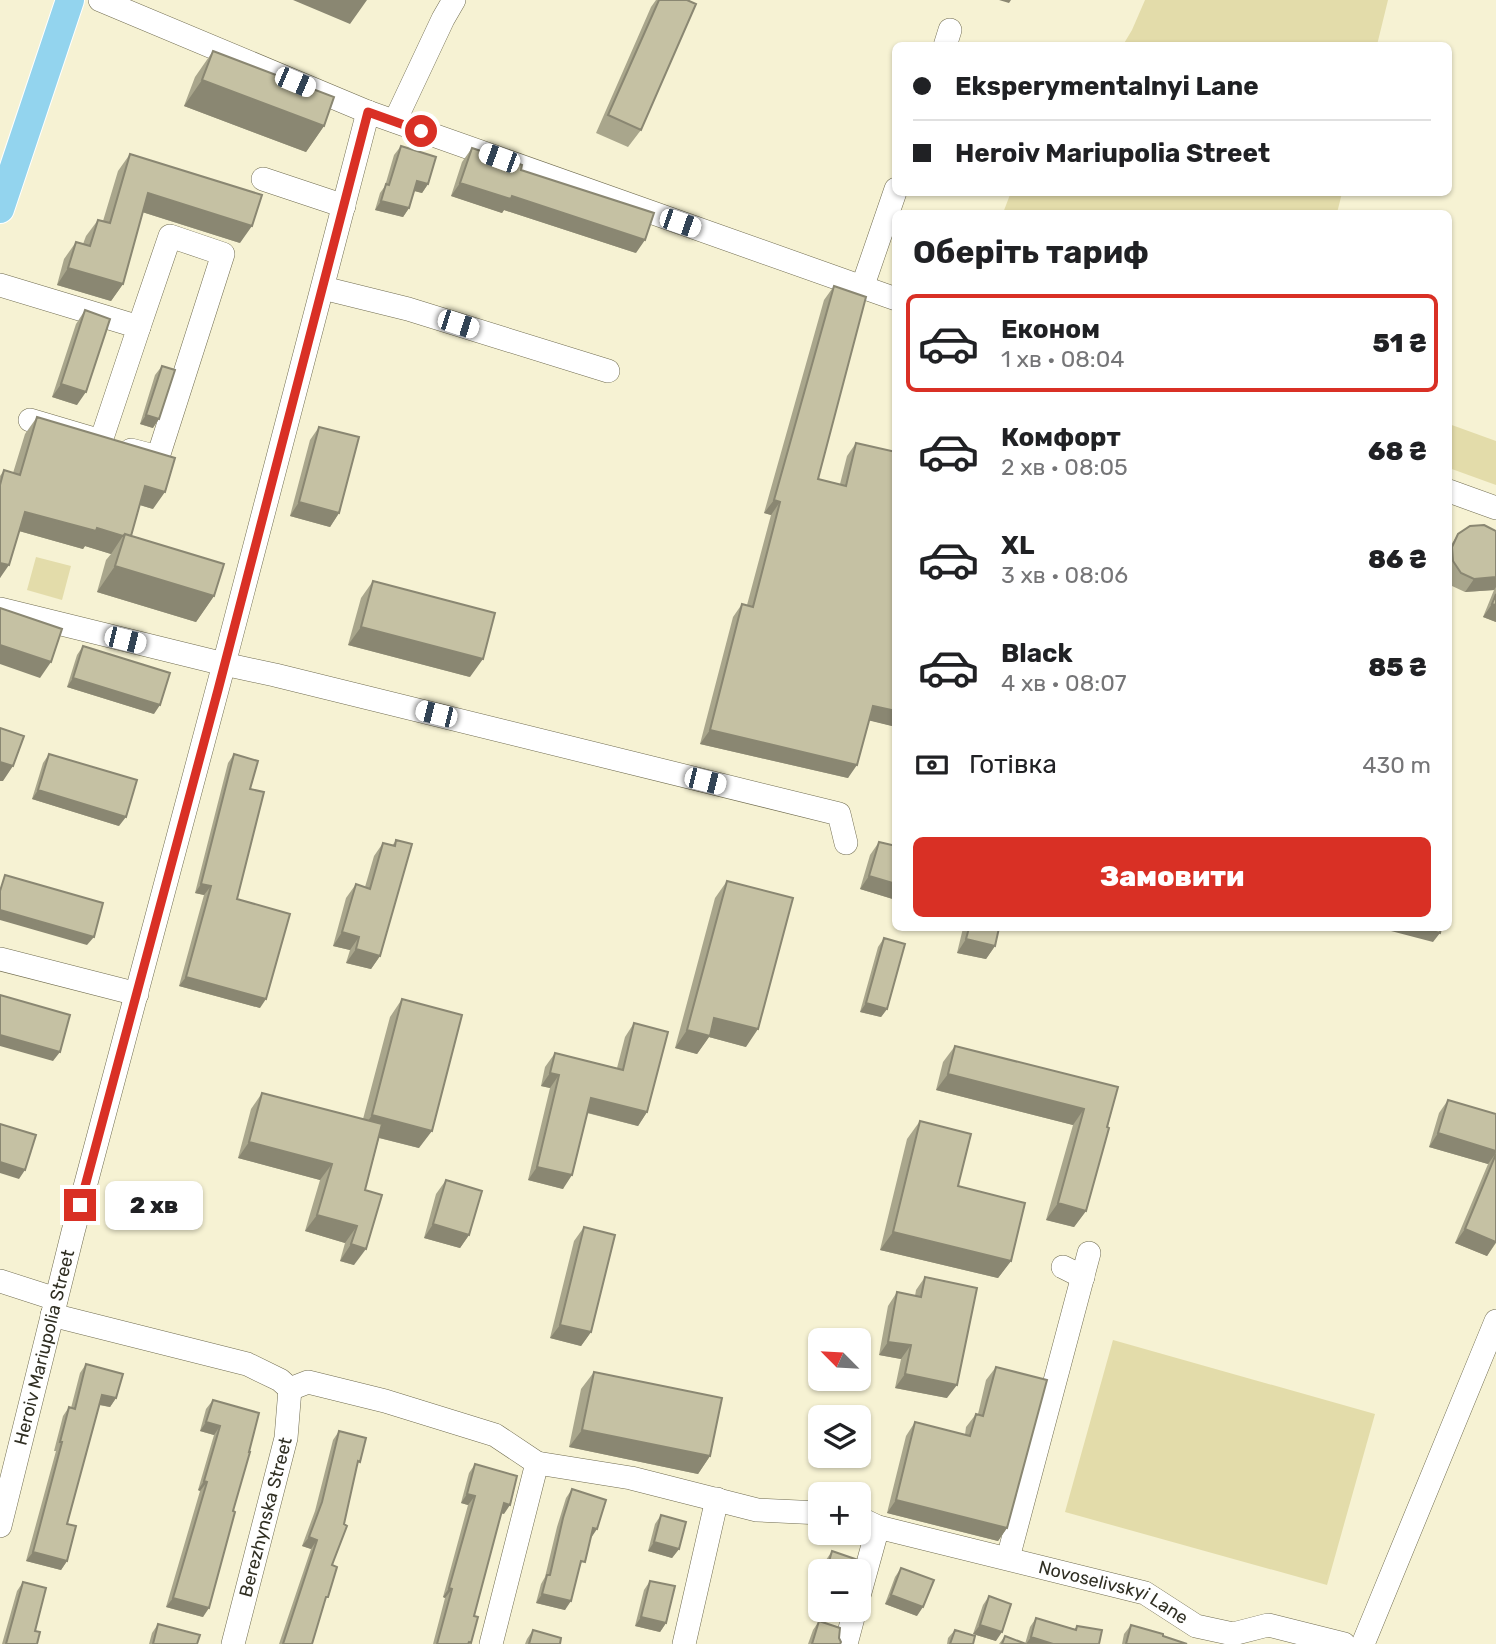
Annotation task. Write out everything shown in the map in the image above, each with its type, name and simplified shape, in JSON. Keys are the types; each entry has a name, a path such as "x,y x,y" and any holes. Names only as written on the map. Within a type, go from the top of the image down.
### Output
{"main road":[{"path":"0,209 7,162 70,0"}],"street":[{"path":"100,0 368,112 862,288 891,304"},
{"path":"394,121 454,0"},
{"name":"Heroiv Mariupolia Street","path":"0,1526 54,1307 368,112"},
{"path":"263,179 344,205"},
{"path":"862,288 894,196"},
{"path":"30,420 102,441 158,457 223,254 170,236 102,441"},
{"path":"0,285 139,327"},
{"path":"323,288 408,309 608,371"},
{"path":"1452,492 1496,508"},
{"path":"0,609 839,814 846,843"},
{"path":"0,958 137,994"},
{"path":"1009,1558 1073,1272 1089,1252"},
{"path":"0,1281 54,1307 247,1364 279,1380 290,1389 308,1382 397,1404 495,1435 537,1463 631,1478 757,1510 808,1512"},
{"path":"1363,1644 1496,1321"},
{"name":"Berezhynska Street","path":"233,1644 286,1438 290,1389"},
{"path":"491,1644 537,1463"},
{"path":"684,1644 717,1499"},
{"name":"Novoselivskyi Lane","path":"871,1523 1145,1593 1196,1626 1233,1634 1268,1625 1344,1644"},
{"path":"846,1644 852,1622"}],"shaded area":[{"path":"1145,0 1388,0 1378,42 1125,42"},
{"path":"1009,196 1341,196 1338,210 1004,210"},
{"path":"1452,425 1496,441 1496,485 1452,469"},
{"path":"36,557 71,566 62,600 27,590"},
{"path":"1113,1340 1375,1414 1327,1585 1065,1512"}],"building":[{"path":"659,0 687,0 696,4 641,130 608,115"},
{"path":"213,51 334,97 324,126 202,80"},
{"path":"401,146 436,157 428,184 417,181 409,208 381,201"},
{"path":"472,148 522,165 521,170 654,213 645,240 512,196 511,199 460,183"},
{"path":"130,154 262,195 252,226 148,193 123,284 68,268 76,242 90,246 98,220 110,223"},
{"path":"834,286 866,297 818,479 846,486 856,443 892,451 892,710 873,706 857,765 710,730 742,604 753,607 780,502 774,500"},
{"path":"85,310 110,319 86,392 61,384"},
{"path":"162,366 175,370 159,419 146,415"},
{"path":"37,417 175,458 165,492 145,486 131,536 97,528 96,531 25,512 9,565 0,563 0,485 4,470 20,475"},
{"path":"319,427 359,437 339,513 299,502"},
{"path":"1484,525 1496,531 1496,577 1474,579 1461,573 1453,561 1452,547 1458,534 1470,526"},
{"path":"125,534 224,564 214,596 115,566"},
{"path":"373,581 495,613 483,659 361,627"},
{"path":"0,608 62,629 51,662 0,645"},
{"path":"83,646 170,673 160,705 73,678"},
{"path":"0,728 24,736 13,766 0,762"},
{"path":"49,754 137,780 126,817 38,790"},
{"path":"234,754 258,761 250,789 264,792 237,899 290,914 266,999 186,977 211,886 201,884"},
{"path":"396,840 412,844 380,956 356,949 359,937 342,932 356,884 370,889 383,843 395,846"},
{"path":"879,842 892,845 892,883 869,876"},
{"path":"5,875 103,903 94,937 0,910 0,891"},
{"path":"727,881 793,898 758,1029 714,1018 710,1036 687,1030"},
{"path":"968,931 998,931 995,946 966,939"},
{"path":"884,938 905,944 887,1009 866,1003"},
{"path":"0,995 70,1015 60,1052 0,1035"},
{"path":"402,999 462,1015 432,1131 372,1115"},
{"path":"634,1023 668,1032 647,1112 591,1098 572,1175 537,1167 559,1075 550,1073 555,1053 623,1070"},
{"path":"955,1046 1118,1087 1086,1211 1058,1203 1084,1109 948,1074"},
{"path":"262,1093 382,1124 365,1190 382,1195 366,1249 351,1244 357,1226 317,1215 332,1164 249,1142"},
{"path":"1448,1100 1496,1114 1496,1151 1438,1133"},
{"path":"920,1121 971,1134 958,1186 1025,1203 1011,1261 893,1232"},
{"path":"0,1124 36,1135 25,1170 0,1162"},
{"path":"1496,1154 1496,1242 1465,1229"},
{"path":"446,1180 482,1191 469,1235 433,1224"},
{"path":"584,1227 615,1235 591,1332 560,1325"},
{"path":"925,1277 977,1288 957,1385 905,1374 911,1345 888,1342 897,1292 921,1297"},
{"path":"86,1364 123,1374 116,1398 102,1395 67,1524 76,1526 67,1561 33,1552 69,1407 75,1409"},
{"path":"996,1367 1047,1380 1007,1528 896,1500 915,1422 970,1436 976,1414 983,1416"},
{"path":"594,1372 722,1398 710,1456 582,1430"},
{"path":"213,1400 259,1413 209,1608 173,1598 207,1482 204,1481 220,1426 206,1422"},
{"path":"339,1431 366,1438 344,1524 347,1526 332,1565 337,1567 312,1644 283,1644 317,1540 309,1537 322,1502"},
{"path":"475,1464 517,1476 510,1505 504,1503 474,1616 478,1617 471,1643 437,1644 452,1589 449,1588 475,1496 467,1494"},
{"path":"572,1489 606,1500 597,1529 593,1528 585,1562 581,1561 571,1601 542,1594 547,1575 550,1575"},
{"path":"661,1515 686,1522 679,1549 654,1542"},
{"path":"832,1551 855,1559 830,1559"},
{"path":"901,1568 934,1580 923,1607 891,1595"},
{"path":"650,1581 675,1586 666,1623 641,1617"},
{"path":"23,1582 46,1588 35,1631 40,1632 37,1644 6,1644"},
{"path":"989,1596 1011,1604 1002,1632 980,1625"},
{"path":"1036,1618 1076,1630 1077,1626 1102,1630 1099,1644 1053,1644 1031,1637"},
{"path":"819,1622 840,1628 840,1644 812,1644"},
{"path":"158,1624 200,1635 197,1644 153,1644"},
{"path":"1131,1625 1163,1634 1187,1644 1126,1644"},
{"path":"533,1630 561,1638 560,1644 529,1644"},
{"path":"955,1630 975,1636 973,1644 950,1644"},
{"path":"1005,1636 1026,1644 1002,1644"}],"route":[{"path":"80,1205 218,690 368,112 421,131"}]}
